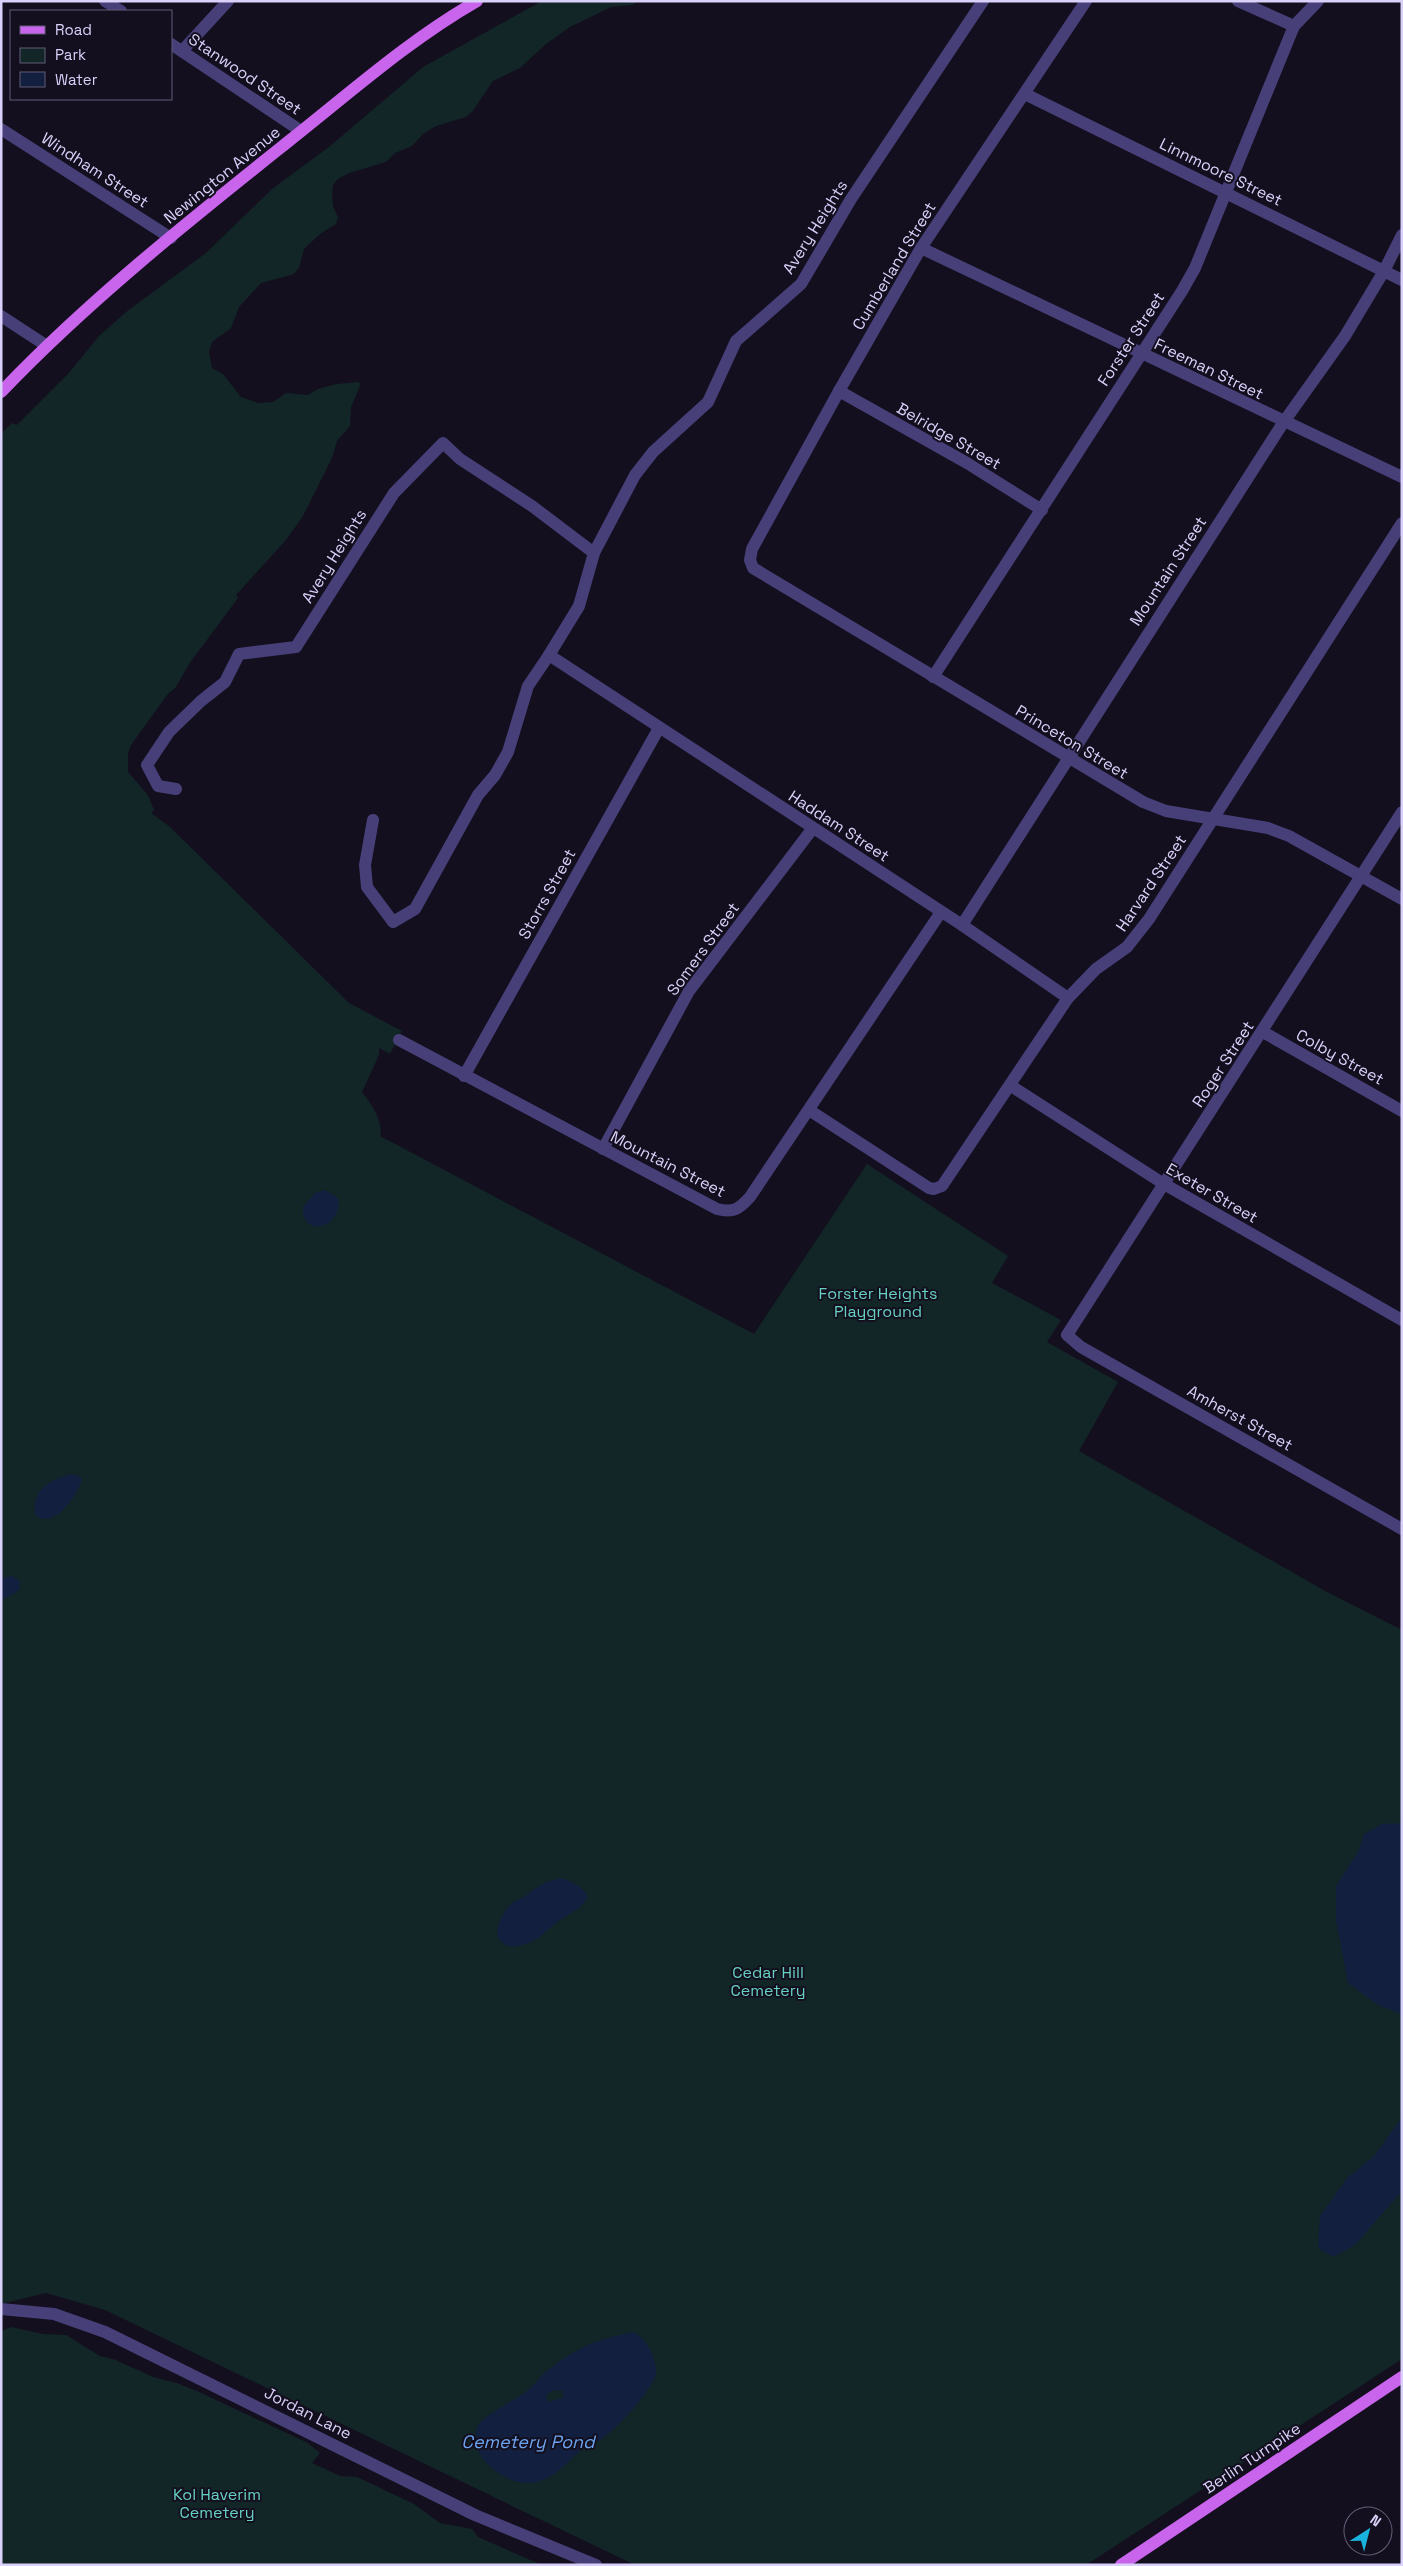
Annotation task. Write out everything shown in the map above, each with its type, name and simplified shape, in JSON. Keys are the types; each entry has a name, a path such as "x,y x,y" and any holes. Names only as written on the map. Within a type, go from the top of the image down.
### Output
{"main road":[{"name":"Newington Avenue","path":"1,392 47,346 170,238 415,40 477,1"},
{"name":"Berlin Turnpike","path":"1121,2565 1402,2377"}],"street":[{"path":"105,1 119,10"},
{"path":"177,48 228,1"},
{"name":"Avery Heights","path":"372,820 365,865 367,887 393,922 415,909 478,795 495,775 508,752 528,686 579,606 594,553 635,475 653,452 708,402 736,342 801,284 851,199 983,1"},
{"name":"Cumberland Street","path":"750,560 752,549 921,248 1086,1"},
{"path":"1238,1 1294,26"},
{"name":"Forster Street","path":"933,677 1042,510 1195,268 1294,26 1318,1"},
{"name":"Stanwood Street","path":"177,48 301,131"},
{"name":"Linnmoore Street","path":"1025,94 1402,280"},
{"name":"Windham Street","path":"1,129 170,238"},
{"name":"Mountain Street","path":"962,925 1067,758 1283,423 1346,336 1384,271 1402,235"},
{"name":"Freeman Street","path":"921,248 1283,423 1402,477"},
{"path":"1,316 47,346"},
{"name":"Belridge Street","path":"839,391 967,463 1042,510"},
{"name":"Avery Heights","path":"176,789 158,786 147,765 169,732 201,700 225,682 239,654 296,647 394,493 443,443 460,459 532,506 594,553"},
{"name":"Harvard Street","path":"809,1110 934,1190 946,1183 1068,998 1096,969 1127,947 1149,919 1402,524"},
{"name":"Princeton Street","path":"750,560 754,568 1143,802 1166,811 1268,828 1289,836 1402,900"},
{"name":"Haddam Street","path":"549,655 590,684 962,925 1068,998"},
{"name":"Storrs Street","path":"464,1076 659,728"},
{"name":"Roger Street","path":"1068,1332 1263,1032 1402,812"},
{"name":"Somers Street","path":"603,1149 690,992 813,828"},
{"name":"Mountain Street","path":"399,1040 717,1209 731,1212 739,1209 750,1197 941,912"},
{"name":"Colby Street","path":"1263,1032 1402,1110"},
{"name":"Exeter Street","path":"1011,1086 1164,1184 1402,1320"},
{"name":"Amherst Street","path":"1068,1332 1070,1340 1081,1347 1402,1529"},
{"name":"Jordan Lane","path":"1,2309 54,2314 105,2332 475,2515 596,2565"}],"green space":[{"name":"Cedar Hill Cemetery","path":"542,1 640,1 632,5 611,7 570,27 546,44 520,68 493,81 472,112 466,117 436,126 423,134 412,146 395,153 386,162 349,173 338,179 333,185 332,193 333,207 338,217 336,224 320,234 304,249 299,268 294,274 261,283 239,307 231,328 212,342 209,352 212,368 223,374 241,397 258,403 273,402 286,393 308,395 318,389 336,384 359,382 360,386 351,407 350,426 337,441 332,458 303,516 286,540 236,595 238,598 189,664 176,687 167,695 131,745 128,753 128,772 148,795 154,810 151,813 170,827 349,1003 402,1031 390,1054 379,1048 379,1055 362,1092 373,1107 378,1119 381,1131 380,1136 754,1334 867,1164 1008,1256 992,1283 1061,1320 1047,1342 1118,1382 1079,1451 1327,1592 1402,1630 1402,2359 1086,2565 635,2565 105,2310 46,2293 1,2304 1,434 12,423 17,425 68,374 99,336 126,312 206,253 272,189 329,147 423,67"},
{"name":"Kol Haverim Cemetery","path":"11,2327 43,2334 66,2335 100,2356 116,2360 153,2377 177,2383 199,2392 308,2443 320,2453 312,2463 340,2476 357,2477 414,2504 440,2523 472,2529 478,2537 542,2565 1,2565 1,2331"}],"water":[{"path":"325,1190 338,1198 338,1208 335,1217 329,1222 322,1226 315,1226 308,1223 304,1217 303,1207 315,1193"},
{"path":"71,1474 77,1475 82,1479 70,1502 56,1515 49,1519 41,1519 35,1514 36,1498 39,1492 56,1479"},
{"path":"12,1576 20,1581 19,1590 1,1599 1,1578"},
{"path":"1402,1823 1402,2014 1378,2005 1348,1983 1336,1920 1336,1886 1359,1850 1364,1834 1382,1824"},
{"path":"562,1878 577,1885 586,1893 588,1896 583,1903 535,1940 511,1947 504,1944 500,1940 498,1928 503,1915 511,1904 536,1888 552,1880"},
{"path":"1402,2117 1402,2191 1355,2245 1333,2257 1318,2248 1320,2216 1347,2178 1374,2156"},
{"name":"Cemetery Pond","path":"633,2332 638,2334 647,2344 655,2363 656,2375 640,2401 618,2425 603,2438 585,2446 558,2471 541,2481 517,2482 493,2470 484,2460 478,2449 475,2437 478,2425 492,2413 527,2391 545,2372 569,2355 598,2341","holes":["555,2390 563,2391 563,2398 548,2402 546,2395"]}],"park label":[{"name":"Forster Heights Playground","path":"878,1302"}]}
